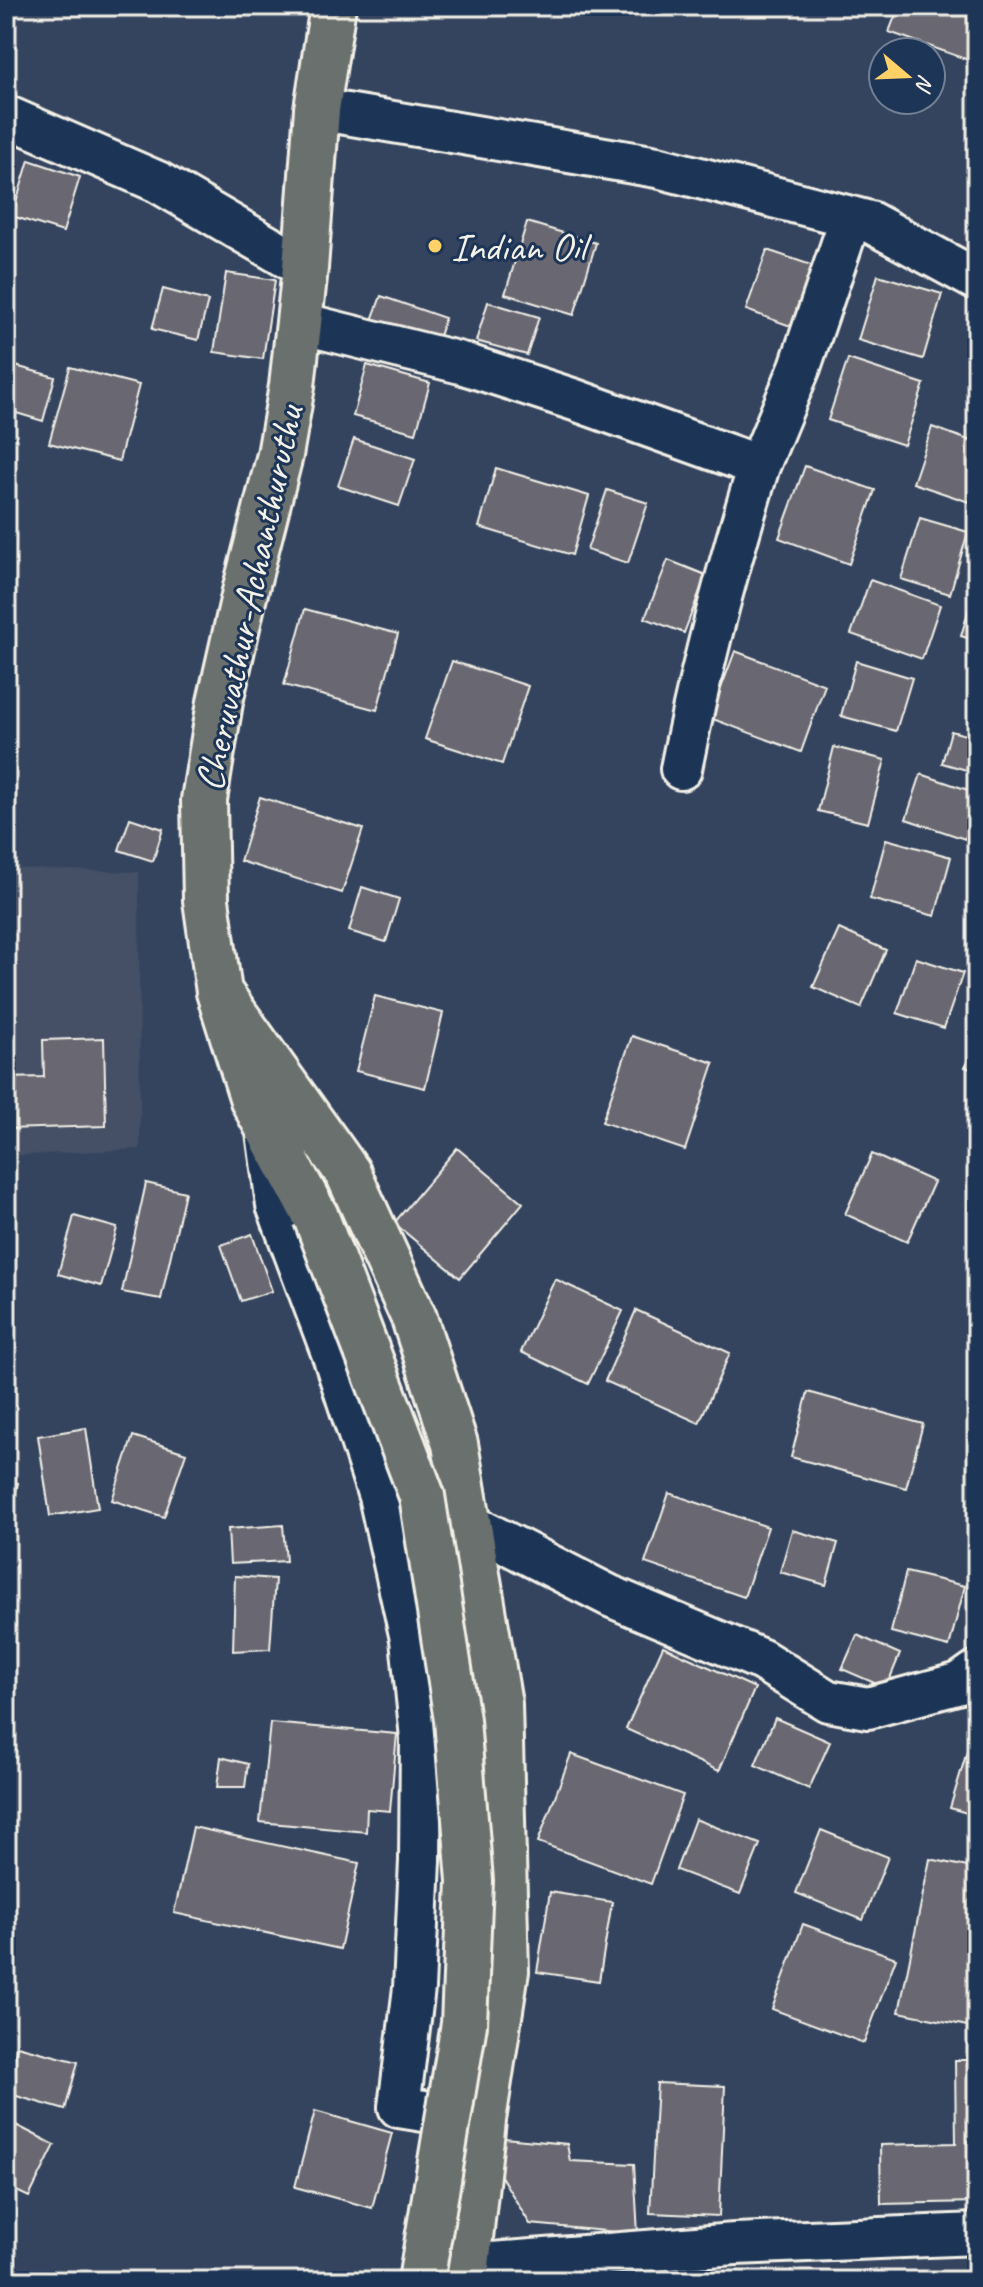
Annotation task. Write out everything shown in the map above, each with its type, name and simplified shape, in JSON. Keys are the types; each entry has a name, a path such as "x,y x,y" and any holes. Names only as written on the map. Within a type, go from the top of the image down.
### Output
{"main road":[{"name":"Cheruvathur-Achanthuruthu","path":"333,6 317,109 292,386 280,455 224,686 204,800 206,900 219,992 253,1100 316,1217 422,1496 457,1720 470,1881 464,2024 421,2281"},
{"path":"219,992 348,1173 414,1318 455,1444 499,1704 506,1971 483,2120 466,2273"}],"street":[{"path":"317,109 657,167 851,217 870,222 977,280"},
{"path":"6,116 158,182 305,268"},
{"path":"681,769 698,679 730,558 759,466 800,367 851,217"},
{"path":"300,323 461,363 759,466"},
{"path":"266,1124 277,1205 334,1358 379,1496 411,1639 421,1738 420,1861 414,1988 399,2107 483,2120"},
{"path":"469,1524 610,1596 762,1660 828,1701 868,1708 960,1683 977,1671"},
{"path":"466,2273 735,2244 977,2234"}],"shaded area":[{"path":"6,868 139,872 140,1149 6,1156"}],"building":[{"path":"266,6 294,6 293,10"},
{"path":"899,6 977,6 977,63 947,52 947,36 900,36 889,32"},
{"path":"29,160 80,177 63,232 12,216"},
{"path":"527,222 596,243 574,315 505,294"},
{"path":"767,250 820,268 799,329 746,310"},
{"path":"226,273 275,280 263,359 214,352"},
{"path":"878,275 942,294 923,359 858,340"},
{"path":"163,289 208,301 198,340 152,329"},
{"path":"381,296 445,318 436,345 371,323"},
{"path":"488,302 539,317 527,355 476,341"},
{"path":"848,359 924,384 904,445 828,420"},
{"path":"12,365 55,377 43,421 6,410 6,386"},
{"path":"367,365 430,383 416,433 353,416"},
{"path":"70,367 139,385 119,461 49,443"},
{"path":"932,427 977,443 977,477 969,502 913,483"},
{"path":"354,439 415,459 399,506 338,486"},
{"path":"805,466 875,490 849,564 779,538"},
{"path":"496,468 589,496 572,555 479,527"},
{"path":"607,490 648,503 628,563 587,550"},
{"path":"920,518 968,532 950,594 901,579"},
{"path":"668,560 706,575 684,633 645,618"},
{"path":"870,580 940,605 922,659 851,634"},
{"path":"977,582 977,641 961,636"},
{"path":"305,609 398,634 377,710 284,685"},
{"path":"735,651 825,685 801,752 710,718"},
{"path":"452,661 528,686 502,764 425,739"},
{"path":"856,661 912,678 896,731 841,716"},
{"path":"951,731 977,738 977,773 942,763"},
{"path":"834,747 885,760 868,823 818,811"},
{"path":"921,774 977,793 977,805 965,839 906,819"},
{"path":"260,797 363,829 342,893 240,861"},
{"path":"130,818 163,829 153,861 119,850"},
{"path":"886,839 951,857 935,916 870,899"},
{"path":"362,887 399,899 386,942 349,931"},
{"path":"839,929 886,950 861,1008 813,987"},
{"path":"916,958 963,973 944,1028 897,1013"},
{"path":"375,996 443,1013 425,1088 356,1071"},
{"path":"977,1033 977,1071 965,1067"},
{"path":"632,1036 714,1063 685,1150 602,1122"},
{"path":"104,1038 106,1126 6,1129 6,1078 44,1077 43,1040"},
{"path":"457,1148 523,1203 460,1278 394,1223"},
{"path":"872,1154 934,1182 907,1242 845,1214"},
{"path":"146,1183 185,1192 161,1299 122,1292"},
{"path":"74,1216 117,1228 101,1286 58,1274"},
{"path":"252,1234 272,1291 241,1301 221,1245"},
{"path":"555,1279 623,1311 588,1384 521,1352"},
{"path":"636,1310 730,1353 699,1423 605,1381"},
{"path":"808,1392 923,1424 906,1488 791,1457"},
{"path":"86,1428 98,1508 50,1516 38,1436"},
{"path":"133,1436 186,1453 164,1517 112,1500"},
{"path":"6,1480 18,1483 6,1530"},
{"path":"669,1493 768,1527 744,1597 645,1563"},
{"path":"283,1525 286,1561 230,1564 228,1529"},
{"path":"792,1530 838,1543 826,1585 780,1572"},
{"path":"906,1572 965,1586 949,1647 891,1632"},
{"path":"235,1576 275,1579 270,1649 233,1651"},
{"path":"857,1635 900,1654 886,1688 842,1669"},
{"path":"663,1646 755,1688 719,1771 626,1729"},
{"path":"775,1718 830,1742 809,1789 755,1765"},
{"path":"270,1723 397,1734 390,1811 367,1809 366,1832 260,1822"},
{"path":"972,1735 977,1737 977,1816 950,1808"},
{"path":"571,1754 683,1795 651,1884 538,1842"},
{"path":"221,1757 248,1764 245,1787 217,1787"},
{"path":"695,1819 760,1844 740,1894 676,1870"},
{"path":"193,1827 359,1863 340,1949 174,1913"},
{"path":"821,1830 888,1857 863,1920 796,1893"},
{"path":"930,1859 977,1869 977,2028 899,2012"},
{"path":"550,1892 612,1902 599,1981 537,1972"},
{"path":"803,1924 896,1958 864,2043 772,2009"},
{"path":"17,2046 78,2062 65,2110 6,2093"},
{"path":"955,2060 977,2060 977,2202 881,2204 880,2145 956,2143"},
{"path":"657,2083 725,2086 719,2216 650,2213"},
{"path":"315,2111 392,2133 372,2208 295,2187"},
{"path":"6,2120 55,2145 29,2197 6,2186"},
{"path":"504,2138 567,2144 570,2161 634,2164 638,2234 530,2224 496,2168"},
{"path":"622,2274 643,2281 620,2281"}],"place":[{"name":"Indian Oil","path":"435,246"}]}
